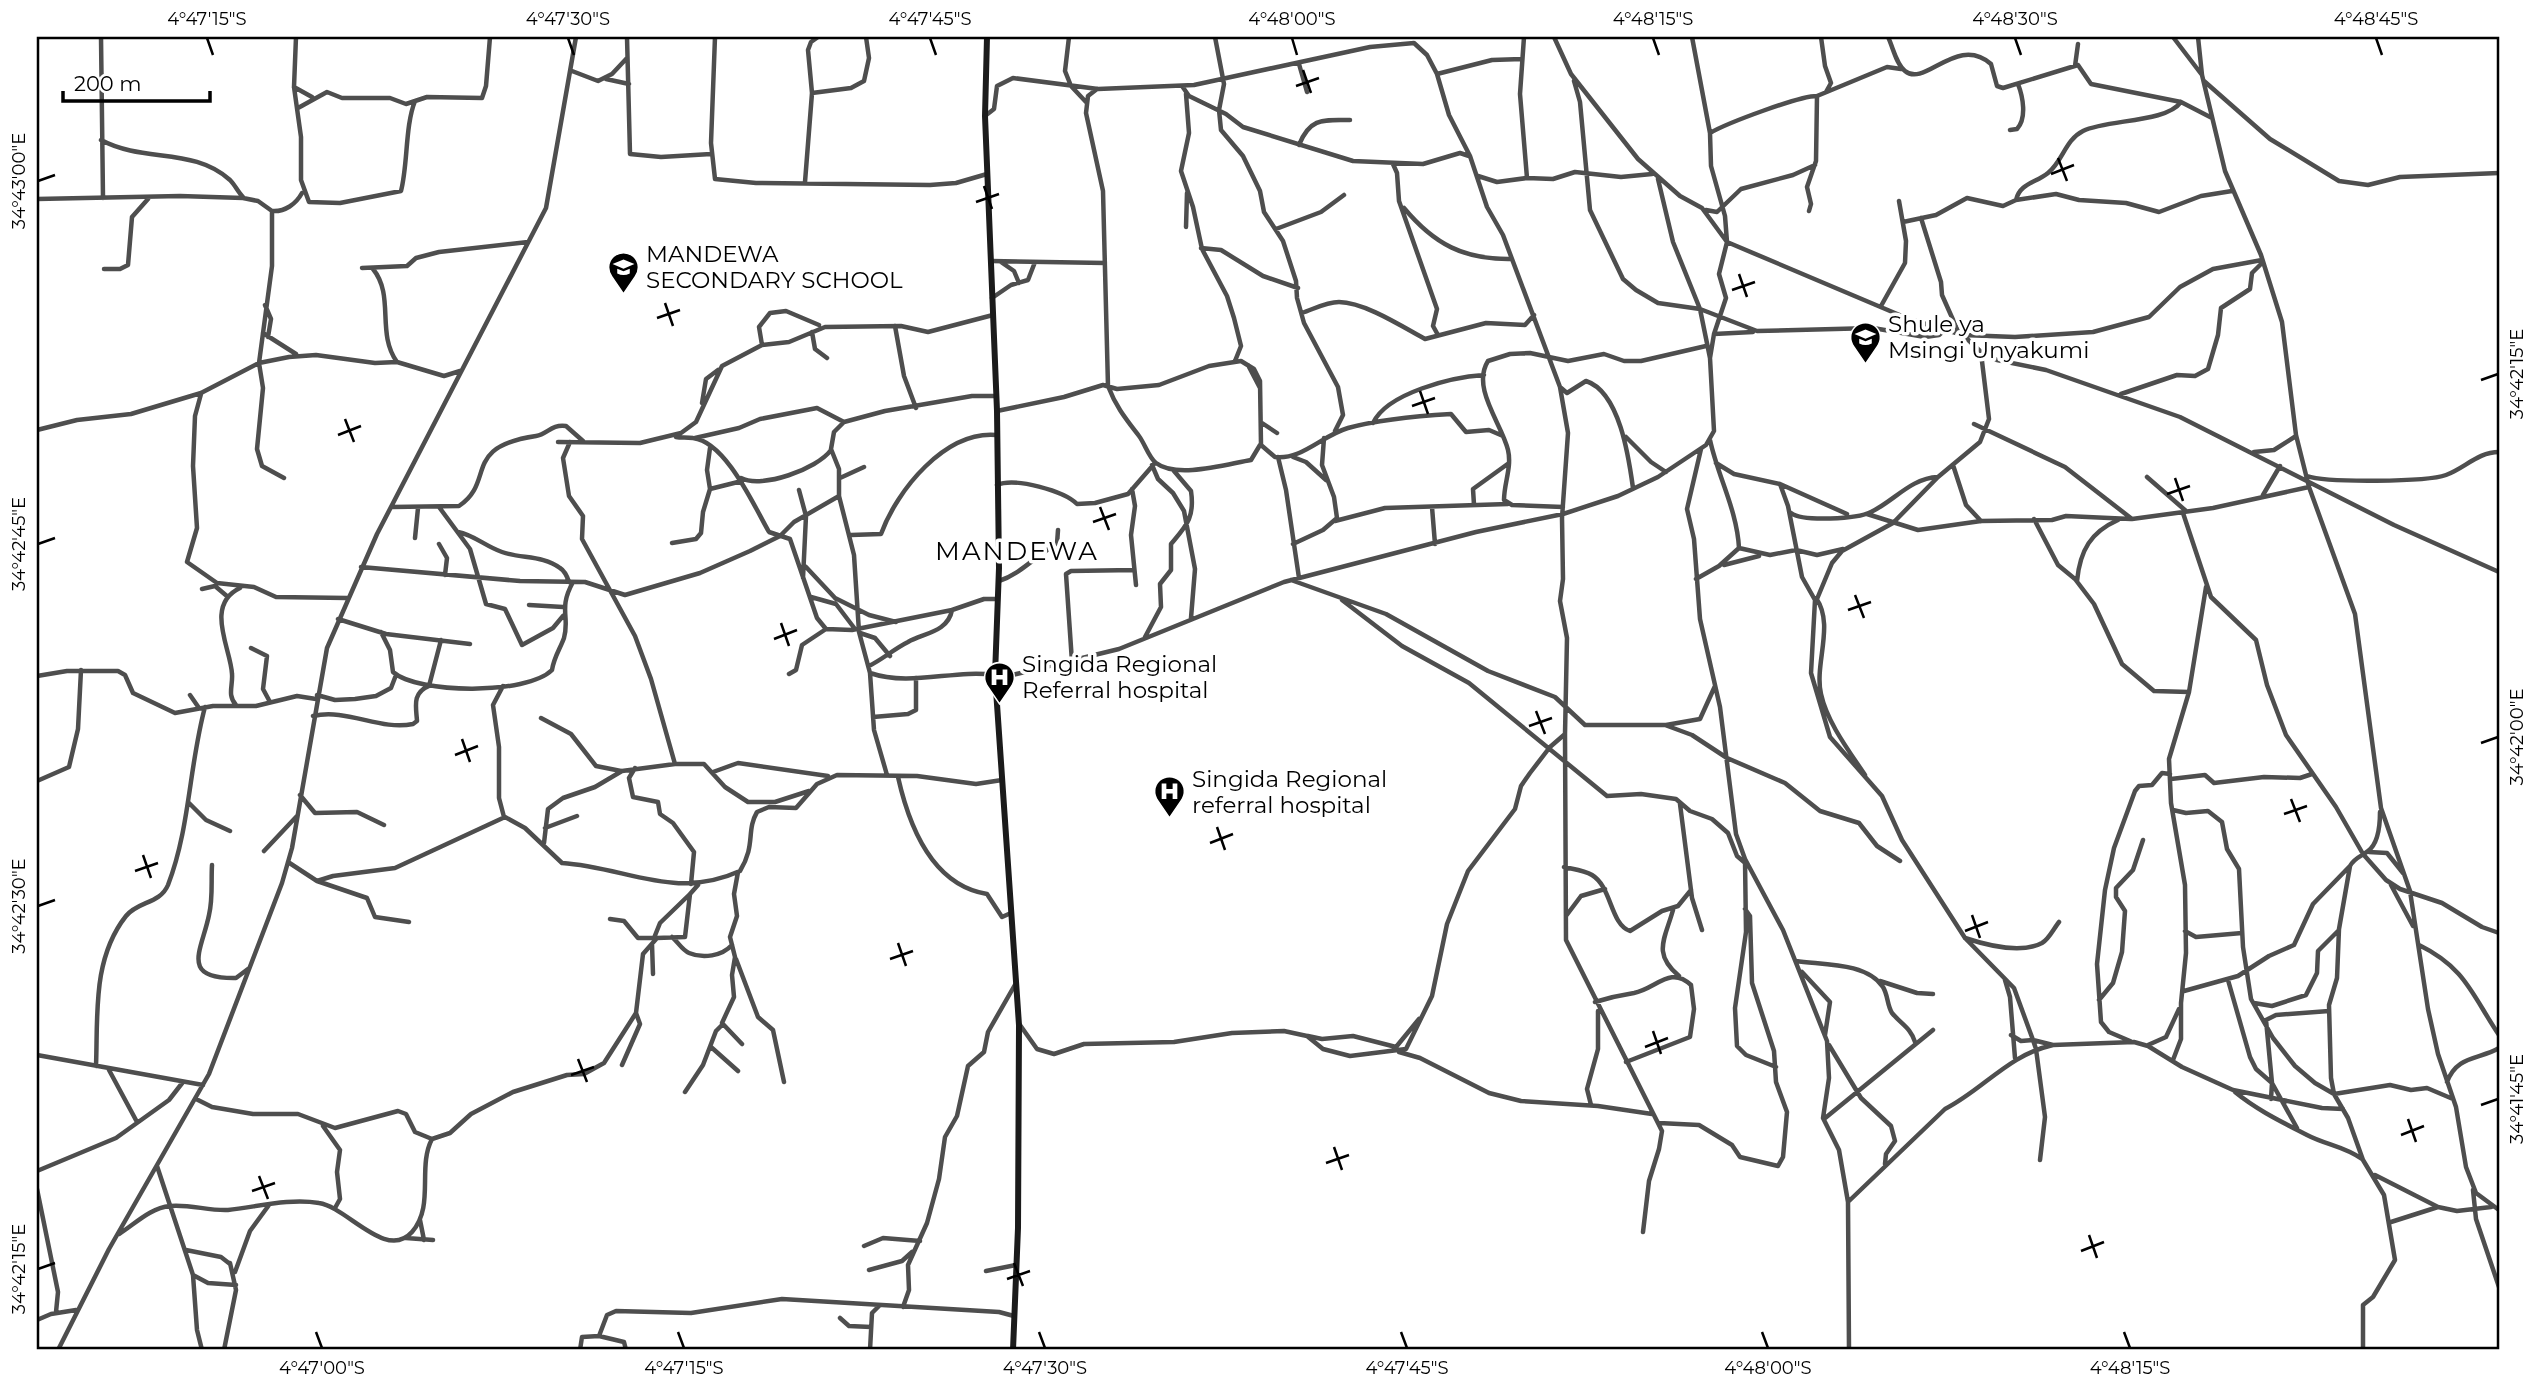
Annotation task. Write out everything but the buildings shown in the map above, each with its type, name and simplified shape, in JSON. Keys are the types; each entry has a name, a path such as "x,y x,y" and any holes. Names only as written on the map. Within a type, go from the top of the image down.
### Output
{"main road":[{"path":"987,37 985,116 997,411 998,582 995,677 1019,1025 1013,1350"}],"street":[{"path":"101,37 103,198"},
{"path":"272,211 298,202 302,192 298,108 294,88 296,37"},
{"path":"298,108 313,97 327,92 349,99 390,98 406,104 427,97 482,98 490,37"},
{"path":"58,1350 117,1234 203,1085 222,1044 288,862 325,654 361,567 549,199 576,37"},
{"path":"627,37 630,154 661,157 711,154"},
{"path":"715,37 711,154 712,174 722,182 930,185 956,183 988,174"},
{"path":"805,182 811,93 808,50 811,41 818,37"},
{"path":"811,93 851,88 863,81 869,58 866,37"},
{"path":"1069,37 1065,65 1071,86 1086,102"},
{"path":"1215,37 1224,90 1219,110 1222,132 1243,156 1260,191 1264,212 1276,229 1298,288 1302,313 1338,387 1342,419 1334,434"},
{"path":"1410,37 1427,55 1437,74 1449,115 1470,156 1487,207 1503,235 1560,387 1568,433 1563,507 1564,570 1560,608 1567,638 1564,867 1566,940 1658,1123 1661,1137 1649,1181 1643,1232"},
{"path":"1524,37 1520,94 1527,178"},
{"path":"1555,37 1580,102 1590,210 1623,279 1658,303 1700,309 1757,331"},
{"path":"870,673 886,678 980,673 995,677 1072,662 1142,640 1291,580 1476,532 1563,514 1633,488 1666,472 1701,449 1710,440 1714,430 1710,358 1714,334 1726,298 1720,274 1727,242 1692,37"},
{"path":"1821,37 1825,66 1831,83 1826,93"},
{"path":"1888,37 1902,69"},
{"path":"2173,37 2203,77 2259,132 2339,181 2368,185 2400,177 2499,173"},
{"path":"2198,37 2212,118 2232,191 2262,261 2282,322 2297,435 2308,485 2355,614 2381,808 2410,891 2428,1009 2453,1099 2473,1189 2474,1208 2499,1287"},
{"path":"985,116 993,109 997,86 1004,80 1013,78 1098,89 1182,86 1221,77 1244,76 1370,47 1414,43"},
{"path":"2075,66 2078,44"},
{"path":"1887,67 1893,47"},
{"path":"1710,133 1807,96 1826,93 1838,85 1887,67 1917,75 1947,59 1972,55 1990,64 1999,88 2075,66 2082,68 2089,82 2097,86 2181,102 2212,118"},
{"path":"606,79 628,58"},
{"path":"1437,74 1492,60 1522,59"},
{"path":"1299,64 1307,92"},
{"path":"572,71 594,81 606,79 629,84"},
{"path":"1571,74 1652,174 1680,196 1714,213 1741,189 1793,175 1815,165"},
{"path":"2010,130 2018,129 2022,121 2022,99 2018,84"},
{"path":"1182,86 1186,93 1189,133 1181,171 1202,248 1227,296 1234,318 1241,346 1235,361"},
{"path":"294,88 313,97"},
{"path":"1098,89 1090,94 1086,102 1089,130 1102,177 1108,386 1115,407 1153,464 1158,479 1182,505 1195,569 1191,619"},
{"path":"1186,93 1219,110 1242,127 1353,161 1426,164 1460,153 1470,156"},
{"path":"1809,211 1807,184 1815,165 1817,96"},
{"path":"302,192 309,202 316,204 399,193 415,101"},
{"path":"1903,222 1939,214 1967,198 1996,206 2012,204 2019,191 2059,162 2068,144 2079,133 2108,124 2170,112 2181,102"},
{"path":"1299,145 1305,130 1312,124 1329,120 1350,120"},
{"path":"101,140 126,152 190,159 229,180 243,198"},
{"path":"1393,164 1397,173 1399,201 1427,272 1437,309 1433,326 1438,336"},
{"path":"1578,172 1585,164"},
{"path":"1477,176 1497,182 1527,178 1553,179 1578,172 1621,177 1652,174"},
{"path":"1658,178 1674,242 1700,309 1710,358"},
{"path":"1186,227 1187,189"},
{"path":"2016,200 2056,194 2079,200 2126,203 2160,212 2201,197 2232,191"},
{"path":"1276,229 1321,212 1344,195"},
{"path":"37,199 180,196 243,198 258,201 272,211"},
{"path":"104,269 120,269 128,265 132,217 148,198"},
{"path":"1399,201 1419,225 1457,251 1480,258 1512,259"},
{"path":"1881,306 1905,263 1899,201"},
{"path":"1702,208 1727,242 1909,319 1960,333 2049,335 2118,327 2154,315 2180,287 2213,269 2262,261"},
{"path":"272,211 273,250 259,363 263,388 257,456 262,466 284,478"},
{"path":"1921,218 1941,282 1944,303 1960,333 1981,352 1997,360 2034,367 2121,394 2180,417 2280,466 2308,485 2499,572"},
{"path":"1718,233 1724,251"},
{"path":"1200,241 1242,261 1263,276 1298,288"},
{"path":"362,268 407,266 416,258 439,252 529,242"},
{"path":"1202,248 1210,247"},
{"path":"991,261 1105,263"},
{"path":"1000,261 1014,271 1019,283"},
{"path":"2121,394 2177,375 2194,376 2208,369 2218,335 2221,308 2250,289 2252,273 2262,261"},
{"path":"992,299 1028,280 1035,262"},
{"path":"373,269 383,287 386,344 397,362"},
{"path":"1302,313 1331,303 1344,302 1406,326 1423,339 1486,323 1525,325 1534,315"},
{"path":"265,305 271,319 268,337"},
{"path":"762,345 759,327 770,313 786,311 819,325"},
{"path":"558,442 640,443 672,436 692,427 702,404 711,393 719,369 762,345 789,342 812,331 846,325 895,326 928,332 993,315"},
{"path":"895,326 906,384 916,408"},
{"path":"1714,334 1873,328 1925,337 1939,335 1947,328"},
{"path":"812,331 815,349 827,358"},
{"path":"262,333 300,356"},
{"path":"1509,504 1504,500 1504,494 1509,463 1503,436 1486,396 1484,376 1488,361 1530,353 1568,361 1604,354 1624,360 1641,361 1706,346"},
{"path":"1980,442 1989,419 1981,352"},
{"path":"37,430 77,420 124,416 201,393 259,363 300,356 397,362 439,376 453,375 464,369"},
{"path":"997,411 1108,386 1117,389 1159,385 1209,366 1235,361 1248,365 1261,389 1261,443 1256,457 1217,467 1172,470 1153,464"},
{"path":"1373,424 1383,408 1395,399 1451,380 1484,376"},
{"path":"1560,387 1567,393 1586,382 1597,387 1611,404 1623,434 1633,488"},
{"path":"201,393 195,416 193,466 197,528 186,561 201,570 206,578 240,588 251,587 284,598 338,595 347,598"},
{"path":"888,775 882,766 873,717 869,666 858,630 851,535 839,496 839,478 831,449 834,432 844,422 895,409 916,408 971,396 996,396"},
{"path":"672,436 695,438 739,428 760,419 817,408 844,422"},
{"path":"1293,457 1334,434 1373,424 1451,414 1466,432 1489,430 1503,436"},
{"path":"1262,424 1278,433"},
{"path":"1973,424 2066,467 2132,519"},
{"path":"392,506 439,508 463,503 471,494 486,457 507,443 540,435 550,427 566,426 584,441"},
{"path":"851,535 881,534 912,481 950,446 983,434 996,435"},
{"path":"1623,434 1643,456 1666,472"},
{"path":"1719,566 1796,550 1817,555 1846,548 1893,523 1938,477 1980,442 1994,434"},
{"path":"2253,453 2274,450 2297,435"},
{"path":"695,438 710,448 741,479 769,532 791,541 817,618 825,629"},
{"path":"1324,438 1321,460 1337,510 1335,521"},
{"path":"1710,440 1715,463 1734,513 1739,548"},
{"path":"570,442 563,454 569,496 583,516 583,544 614,594 651,679 675,764"},
{"path":"1261,443 1264,450 1278,457 1293,457 1306,462 1327,481"},
{"path":"672,543 700,536 710,489 707,470 710,448"},
{"path":"710,489 741,479 756,483 776,479 819,462 831,449"},
{"path":"1701,449 1687,509 1694,539 1700,619 1715,684 1736,834 1745,861 1796,961 1826,1038 1857,1092 1891,1126 1895,1141 1886,1154 1885,1165"},
{"path":"2307,476 2390,481 2434,478 2454,471 2487,452 2499,452"},
{"path":"1278,457 1286,489 1299,578"},
{"path":"1474,505 1473,489 1509,463"},
{"path":"1715,463 1734,474 1780,484 1850,515"},
{"path":"997,485 1031,484 1040,489 1068,494 1079,504 1121,497 1132,489 1153,464"},
{"path":"1953,465 1966,505 1981,521"},
{"path":"2262,497 2280,466"},
{"path":"839,478 864,467"},
{"path":"1142,640 1150,631 1161,607 1160,584 1171,570 1171,544 1186,529 1191,491 1172,470"},
{"path":"1867,514 1917,481 1938,477"},
{"path":"2147,477 2185,512 2206,586 2214,601 2256,640 2267,685 2286,735 2365,853 2399,897 2416,933"},
{"path":"1780,484 1790,512 1802,577 1815,597 1823,623 1821,696 1831,719 1867,779"},
{"path":"2039,526 2069,516 2132,519 2185,512 2308,485"},
{"path":"1132,489 1136,585"},
{"path":"799,490 806,516 803,578"},
{"path":"361,567 571,582 598,585 614,594 625,595 700,573 779,536 794,522 839,496"},
{"path":"1293,544 1323,530 1335,521 1385,508 1509,504 1563,507"},
{"path":"1432,506 1435,544"},
{"path":"415,538 418,508"},
{"path":"439,508 471,553 486,604 505,609 522,645 547,633 563,615"},
{"path":"1790,512 1797,517 1813,520 1867,514 1919,530 1981,521 2057,519"},
{"path":"2034,519 2059,565 2094,604 2126,668 2157,692 2189,692"},
{"path":"2077,582 2090,538 2101,528 2119,519"},
{"path":"998,582 1009,579 1042,552 1057,544 1058,530"},
{"path":"458,532 472,535 478,543 503,553 535,558 559,567 571,582"},
{"path":"439,544 447,558 445,575"},
{"path":"1696,579 1719,566 1739,548"},
{"path":"1739,548 1765,555"},
{"path":"1846,548 1832,563 1815,597 1811,673 1818,704 1830,737 1882,796 1902,840 1965,938 2003,975 2019,996 2036,1049 2045,1117 2040,1160"},
{"path":"805,567 835,598 840,608"},
{"path":"1072,662 1066,574 1134,570"},
{"path":"1291,580 1386,614 1488,671 1555,697 1585,724 1665,725 1700,719 1715,684"},
{"path":"380,632 388,644 390,666 396,675 429,686 477,690 503,686 550,672 555,651 564,639 563,607 571,582"},
{"path":"202,589 215,586 228,597"},
{"path":"2148,1046 2166,1037 2184,991 2185,885 2173,810 2170,752 2189,692 2206,586"},
{"path":"236,706 231,697 232,672 224,649 221,622 228,597 240,588"},
{"path":"811,597 831,600 858,630 875,638 890,656"},
{"path":"1339,597 1402,646 1469,683 1550,747 1577,774 1609,797 1671,797 1690,811 1706,815 1728,833 1737,856 1745,861"},
{"path":"835,598 858,610 896,622"},
{"path":"789,674 796,670 802,645 825,629 858,630 952,610 984,599 997,599"},
{"path":"529,605 563,607"},
{"path":"869,666 890,656 908,642 940,628 952,610"},
{"path":"338,619 380,632 470,644"},
{"path":"429,686 441,640"},
{"path":"251,648 267,656 263,688 270,702"},
{"path":"37,676 81,670 120,672 133,693 173,712 270,702 297,696 338,701 370,697 391,688 396,675"},
{"path":"37,781 69,767 77,739 81,670"},
{"path":"873,717 908,714 916,710 916,678"},
{"path":"313,716 336,713 364,721 410,725 417,721 416,697 420,690 429,686"},
{"path":"503,686 493,705 499,747 499,798 504,817 525,828 562,863 615,870 655,882 698,885 738,872"},
{"path":"190,695 202,708"},
{"path":"96,1066 96,1006 105,959 126,916 164,893 183,831 202,708"},
{"path":"541,718 571,734 596,766 622,771"},
{"path":"1665,725 1703,740 1727,758 1785,783 1820,811 1859,823 1877,846 1900,861"},
{"path":"1307,1036 1323,1049 1350,1056 1406,1049 1432,996 1447,925 1468,871 1515,809 1521,786 1550,747 1565,734"},
{"path":"544,844 548,809 558,802 602,785 622,771 702,763 725,787 748,802 775,802 810,790 831,776"},
{"path":"713,772 738,763 831,776 931,777 972,783 1002,780"},
{"path":"879,775 882,766"},
{"path":"635,768 629,778 634,797 658,802 661,815 673,822 694,852 691,884"},
{"path":"2312,774 2300,778 2264,777 2214,783 2205,775 2170,777 2162,773 2152,785 2136,788 2118,836 2105,890 2098,941 2098,1016 2104,1027 2113,1035 2148,1046 2233,1090 2260,1111 2313,1138 2347,1148 2363,1160"},
{"path":"898,777 912,823 941,872 967,889 987,894 994,909 1002,917 1012,913"},
{"path":"784,1083 773,1030 758,1017 735,957 731,933 737,916 734,884 751,850 755,814 769,807 796,808 810,790"},
{"path":"300,795 317,814 357,813 384,825"},
{"path":"188,802 206,820 230,831"},
{"path":"1680,803 1691,890 1702,930"},
{"path":"2184,991 2248,972 2264,959 2297,944 2313,904 2365,853 2379,830 2381,808"},
{"path":"2173,810 2211,812 2222,822 2227,849 2239,869 2242,933 2253,1002 2265,1024 2302,1073 2334,1094 2343,1108 2363,1160 2384,1195 2391,1222 2395,1260 2373,1297 2363,1305 2363,1350"},
{"path":"264,851 297,815"},
{"path":"544,828 577,816"},
{"path":"317,881 394,868 504,817"},
{"path":"2098,1001 2113,983 2122,952 2124,906 2116,897 2116,888 2133,870 2143,840"},
{"path":"2365,853 2387,853 2406,878"},
{"path":"1745,861 1745,950 1735,1008 1737,1047 1760,1063 1776,1067"},
{"path":"288,862 317,881 367,898 375,917 409,922"},
{"path":"212,865 210,911 197,950 197,962 206,974 214,976 236,978 249,968"},
{"path":"2334,1094 2329,1011 2338,969 2339,929 2350,866"},
{"path":"1564,867 1589,873 1605,889 1626,929 1636,930 1662,911 1673,910"},
{"path":"2388,882 2442,903 2482,927 2499,933"},
{"path":"653,974 654,940 660,923 698,885"},
{"path":"1565,916 1581,896 1605,889"},
{"path":"1626,1062 1690,1037 1694,990 1667,965 1662,953 1664,935 1673,910 1691,890"},
{"path":"611,919 624,921 638,939 654,940 687,935 690,894"},
{"path":"1658,1123 1699,1125 1729,1143 1740,1157 1778,1166 1783,1157 1787,1114 1776,1082 1776,1067 1752,984 1750,916 1745,909"},
{"path":"1965,938 1992,947 2037,944 2049,936 2059,922"},
{"path":"2253,1002 2260,1006 2272,1006 2306,995 2317,973 2318,951 2339,929"},
{"path":"2184,930 2196,937 2242,933"},
{"path":"671,937 687,952 695,954 721,954 732,945"},
{"path":"622,1065 640,1024 636,1013 643,954 654,940"},
{"path":"2418,945 2448,962 2462,975 2499,1035"},
{"path":"685,1093 734,1002 732,975 735,957"},
{"path":"1796,961 1859,970 1892,987 1933,993"},
{"path":"1660,980 1667,965"},
{"path":"1799,969 1830,1002 1826,1038 1830,1057 1824,1119 1839,1150 1848,1202 1849,1350"},
{"path":"2003,975 2010,997 2011,1035 2015,1058"},
{"path":"1595,1002 1637,992 1660,980 1680,977"},
{"path":"1874,978 1882,986 1890,1011 1907,1027 1915,1042"},
{"path":"2228,980 2250,1057 2256,1069 2272,1083 2284,1101 2297,1128"},
{"path":"869,1270 902,1261 921,1241 939,1179 945,1137 957,1116 968,1066 984,1052 988,1032 1017,981"},
{"path":"2172,1060 2181,1039 2181,1003"},
{"path":"1592,1105 1587,1089 1598,1049 1598,1008"},
{"path":"2265,1024 2276,1015 2329,1011"},
{"path":"195,1099 212,1107 253,1114 298,1114 322,1124 344,1127 398,1111 406,1114 415,1132 432,1139 450,1133 471,1114 513,1091 584,1073 600,1066 636,1013"},
{"path":"723,1024 742,1044"},
{"path":"2265,1024 2272,1083 2271,1099"},
{"path":"1019,1025 1026,1030 1037,1049 1054,1054 1084,1044 1174,1042 1232,1033 1284,1031 1322,1038 1353,1035 1420,1058 1489,1093 1524,1101 1592,1105 1652,1114"},
{"path":"1824,1119 1933,1030"},
{"path":"2011,1035 2021,1041 2033,1040 2053,1045"},
{"path":"1848,1202 1945,1109 1962,1100 2015,1058 2053,1045 2134,1042"},
{"path":"710,1046 723,1061 738,1071"},
{"path":"2447,1083 2452,1071 2465,1059 2499,1048"},
{"path":"37,1055 203,1085"},
{"path":"109,1069 137,1122"},
{"path":"37,1171 116,1138 172,1097 183,1082"},
{"path":"2334,1094 2390,1085 2411,1090 2427,1088 2453,1099"},
{"path":"2233,1090 2271,1099 2343,1108"},
{"path":"322,1124 340,1150 337,1172 340,1199 335,1208"},
{"path":"424,1240 420,1220 432,1139"},
{"path":"157,1165 170,1206 177,1216 193,1275 197,1330 202,1350"},
{"path":"2374,1175 2438,1208 2457,1211 2492,1207"},
{"path":"37,1189 58,1292 56,1312"},
{"path":"2473,1189 2499,1210"},
{"path":"117,1234 148,1213 170,1206 226,1210 320,1203 335,1208 381,1239 433,1240"},
{"path":"224,1350 236,1285 235,1268 250,1231 269,1205"},
{"path":"2391,1222 2438,1208"},
{"path":"403,1238 411,1233 420,1220"},
{"path":"864,1246 883,1238 921,1241"},
{"path":"185,1250 221,1257 235,1268"},
{"path":"903,1307 908,1295 906,1276 912,1252"},
{"path":"230,1263 235,1277"},
{"path":"986,1271 1016,1265"},
{"path":"193,1275 208,1283 236,1285"},
{"path":"599,1336 607,1315 616,1311 691,1312 782,1299 999,1312 1014,1316"},
{"path":"870,1350 872,1312 879,1306"},
{"path":"37,1320 56,1312 77,1310"},
{"path":"840,1318 849,1326 872,1327"},
{"path":"580,1350 582,1337 599,1336 624,1342 626,1350"}],"place":[{"name":"MANDEWA SECONDARY SCHOOL","path":"623,294"},
{"name":"Shule ya Msingi Unyakumi","path":"1865,364"},
{"name":"Singida Regional Referral hospital","path":"999,704"},
{"name":"Singida Regional referral hospital","path":"1169,819"}],"district":[{"name":"MANDEWA","path":"1017,551"}]}
